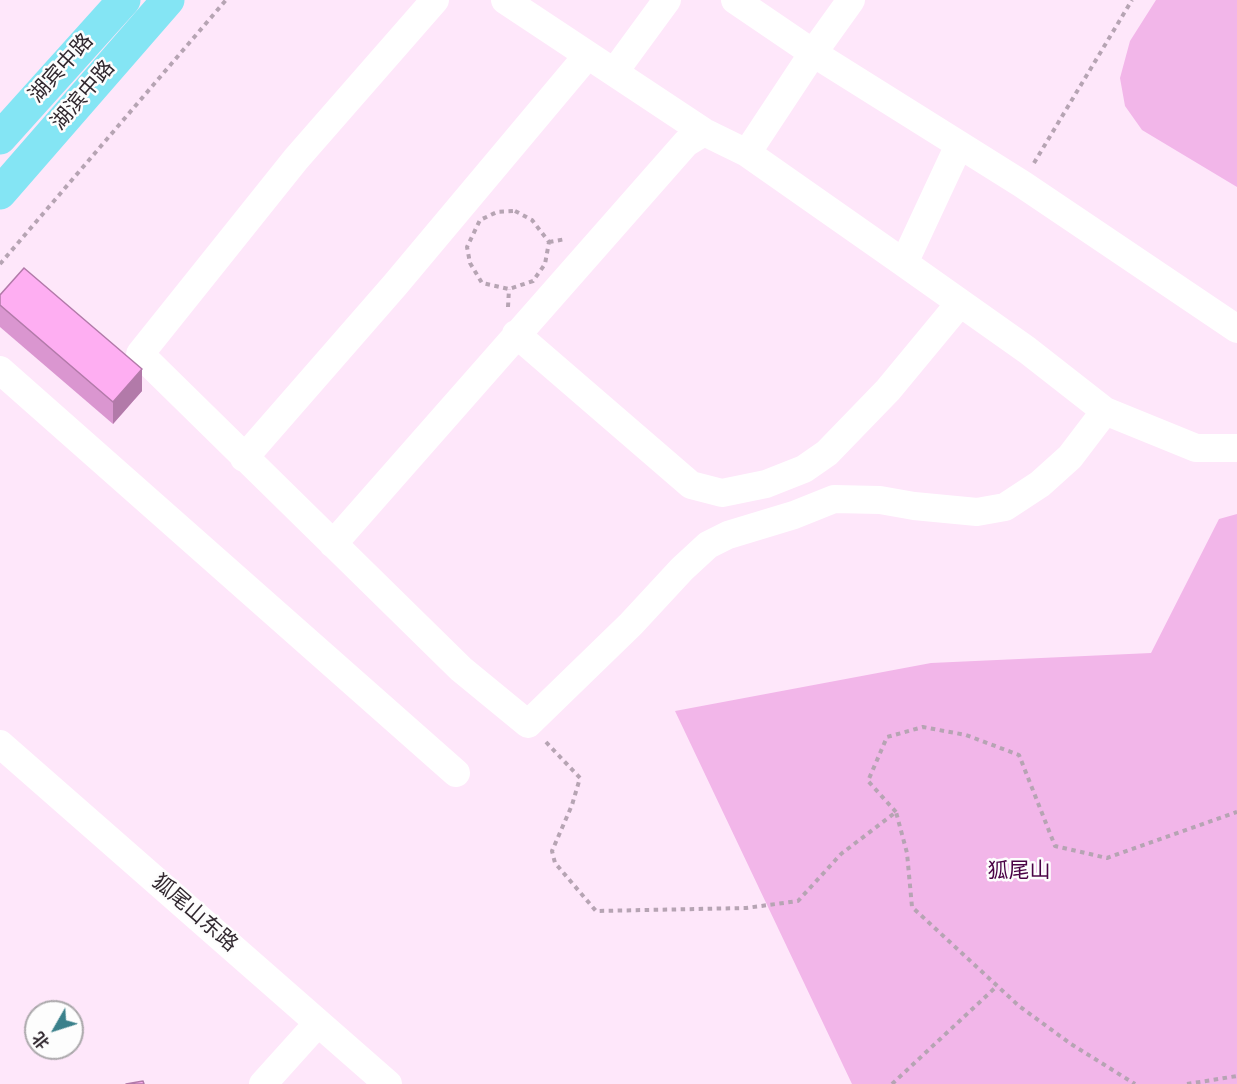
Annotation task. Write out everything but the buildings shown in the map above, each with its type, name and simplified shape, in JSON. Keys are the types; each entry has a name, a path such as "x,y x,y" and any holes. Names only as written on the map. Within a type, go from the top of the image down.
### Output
{"main road":[{"name":"湖宾中路","path":"0,138 124,0"},
{"name":"湖滨中路","path":"0,193 168,0"}],"street":[{"path":"435,0 296,159 140,354 461,669 528,724 632,624 682,569 708,545 728,535 794,515 834,499 880,500 977,513 1005,507 1055,471 1106,411"},
{"path":"505,0 704,132 747,153 1027,350 1106,411 1196,448 1237,448"},
{"path":"615,71 667,0"},
{"path":"735,0 813,53 1022,184 1237,329"},
{"path":"747,153 851,0"},
{"path":"244,458 395,285 587,56"},
{"path":"333,544 686,143 704,132"},
{"path":"904,263 959,145"},
{"path":"516,334 692,485 722,493 766,484 804,469 827,453 888,390 960,303"},
{"path":"0,370 456,773"},
{"name":"狐尾山东路","path":"0,744 388,1084"},
{"path":"263,1084 318,1023"}],"path":[{"path":"0,264 226,0"},
{"path":"1022,184 1132,0"},
{"path":"506,211 514,211 532,220 549,242 545,264 533,281 509,289 482,283 470,263 466,247 480,220 497,212 506,211"},
{"path":"528,724 580,778 572,805 552,851 555,863 596,911 746,908 798,901 841,854 896,812"},
{"path":"1135,1084 1071,1044 1019,1006 912,907 907,853 896,812 868,781 887,737 923,727 966,735 1019,756 1055,846 1107,858 1237,812"},
{"path":"892,1084 997,986"},
{"path":"1187,1084 1237,1076"}],"green space":[{"path":"1156,0 1237,0 1237,187 1142,130 1125,106 1120,78 1130,41"},
{"name":"狐尾山","path":"1237,514 1237,1084 852,1084 675,711 931,663 1151,653 1219,519"}]}
